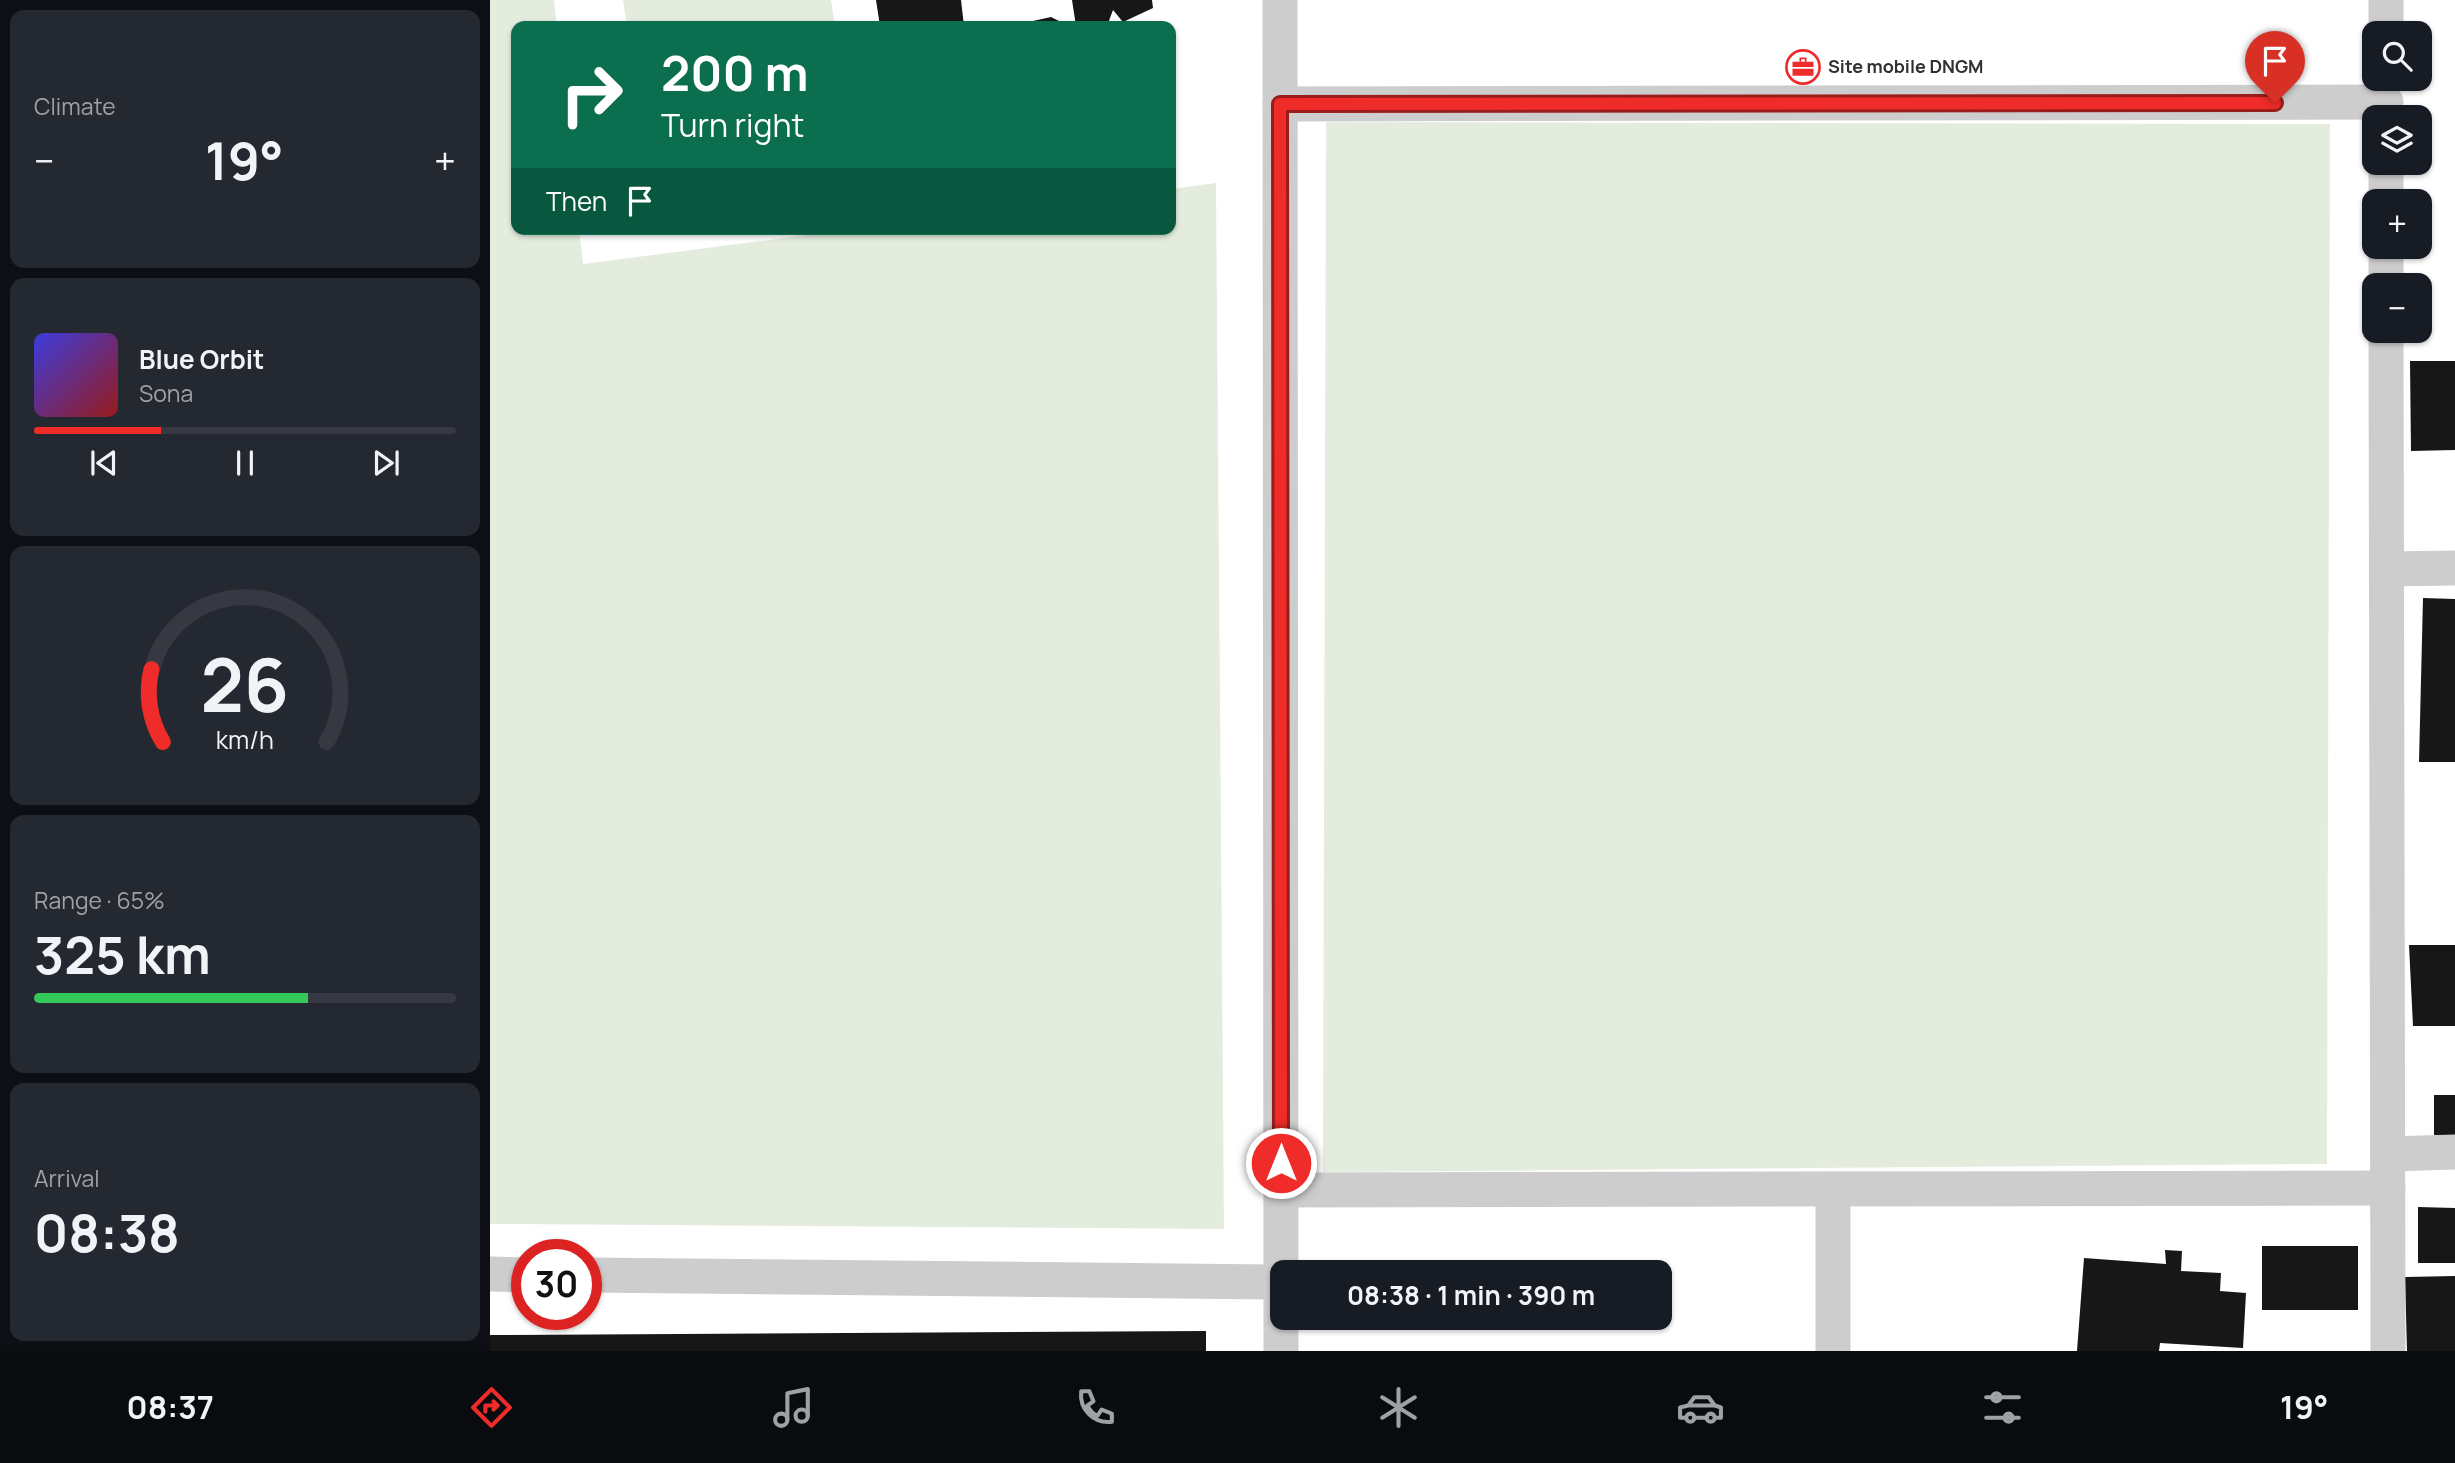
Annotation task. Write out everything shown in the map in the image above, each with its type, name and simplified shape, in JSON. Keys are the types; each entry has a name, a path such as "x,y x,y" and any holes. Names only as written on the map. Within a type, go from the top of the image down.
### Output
{"street":[{"path":"1280,0 1281,1260"},
{"path":"2386,0 2386,21"},
{"path":"1280,104 2386,100"},
{"path":"2386,343 2388,1351"},
{"path":"2386,569 2455,568"},
{"path":"1281,1190 1833,1189 2388,1171 2455,1152"},
{"path":"1833,1189 1833,1351"},
{"path":"490,1274 511,1275"},
{"path":"602,1275 1270,1282"},
{"path":"1281,1330 1281,1351"}],"green space":[{"path":"490,0 554,0 556,21 511,21 511,235 580,235 583,264 808,235 1176,235 1176,188 1216,183 1224,1229 490,1224"},
{"path":"623,0 831,0 834,21 626,21"},
{"path":"1326,122 2330,124 2327,1164 1323,1172"}],"building":[{"path":"876,0 961,0 963,21 879,21"},
{"path":"1072,0 1152,0 1153,8 1125,21 1113,10 1109,21 1075,21"},
{"path":"1051,17 1059,21 1033,21"},
{"path":"2410,361 2455,361 2455,450 2411,451"},
{"path":"2423,598 2455,599 2455,762 2419,762"},
{"path":"2409,945 2455,945 2455,1026 2413,1026"},
{"path":"2434,1095 2455,1095 2455,1135 2434,1135"},
{"path":"2418,1207 2455,1208 2455,1263 2418,1263"},
{"path":"2262,1246 2358,1246 2358,1310 2262,1310"},
{"path":"2165,1250 2182,1251 2181,1271 2221,1273 2220,1291 2246,1293 2243,1348 2160,1343 2159,1351 2077,1351 2084,1258 2166,1264"},
{"path":"2455,1276 2455,1351 2407,1351 2405,1277"},
{"path":"1206,1331 1206,1351 490,1351 490,1335"}],"place":[{"name":"Site mobile DNGM","path":"1803,67"}],"route":[{"path":"1281,1163 1280,104 2275,103"}]}
